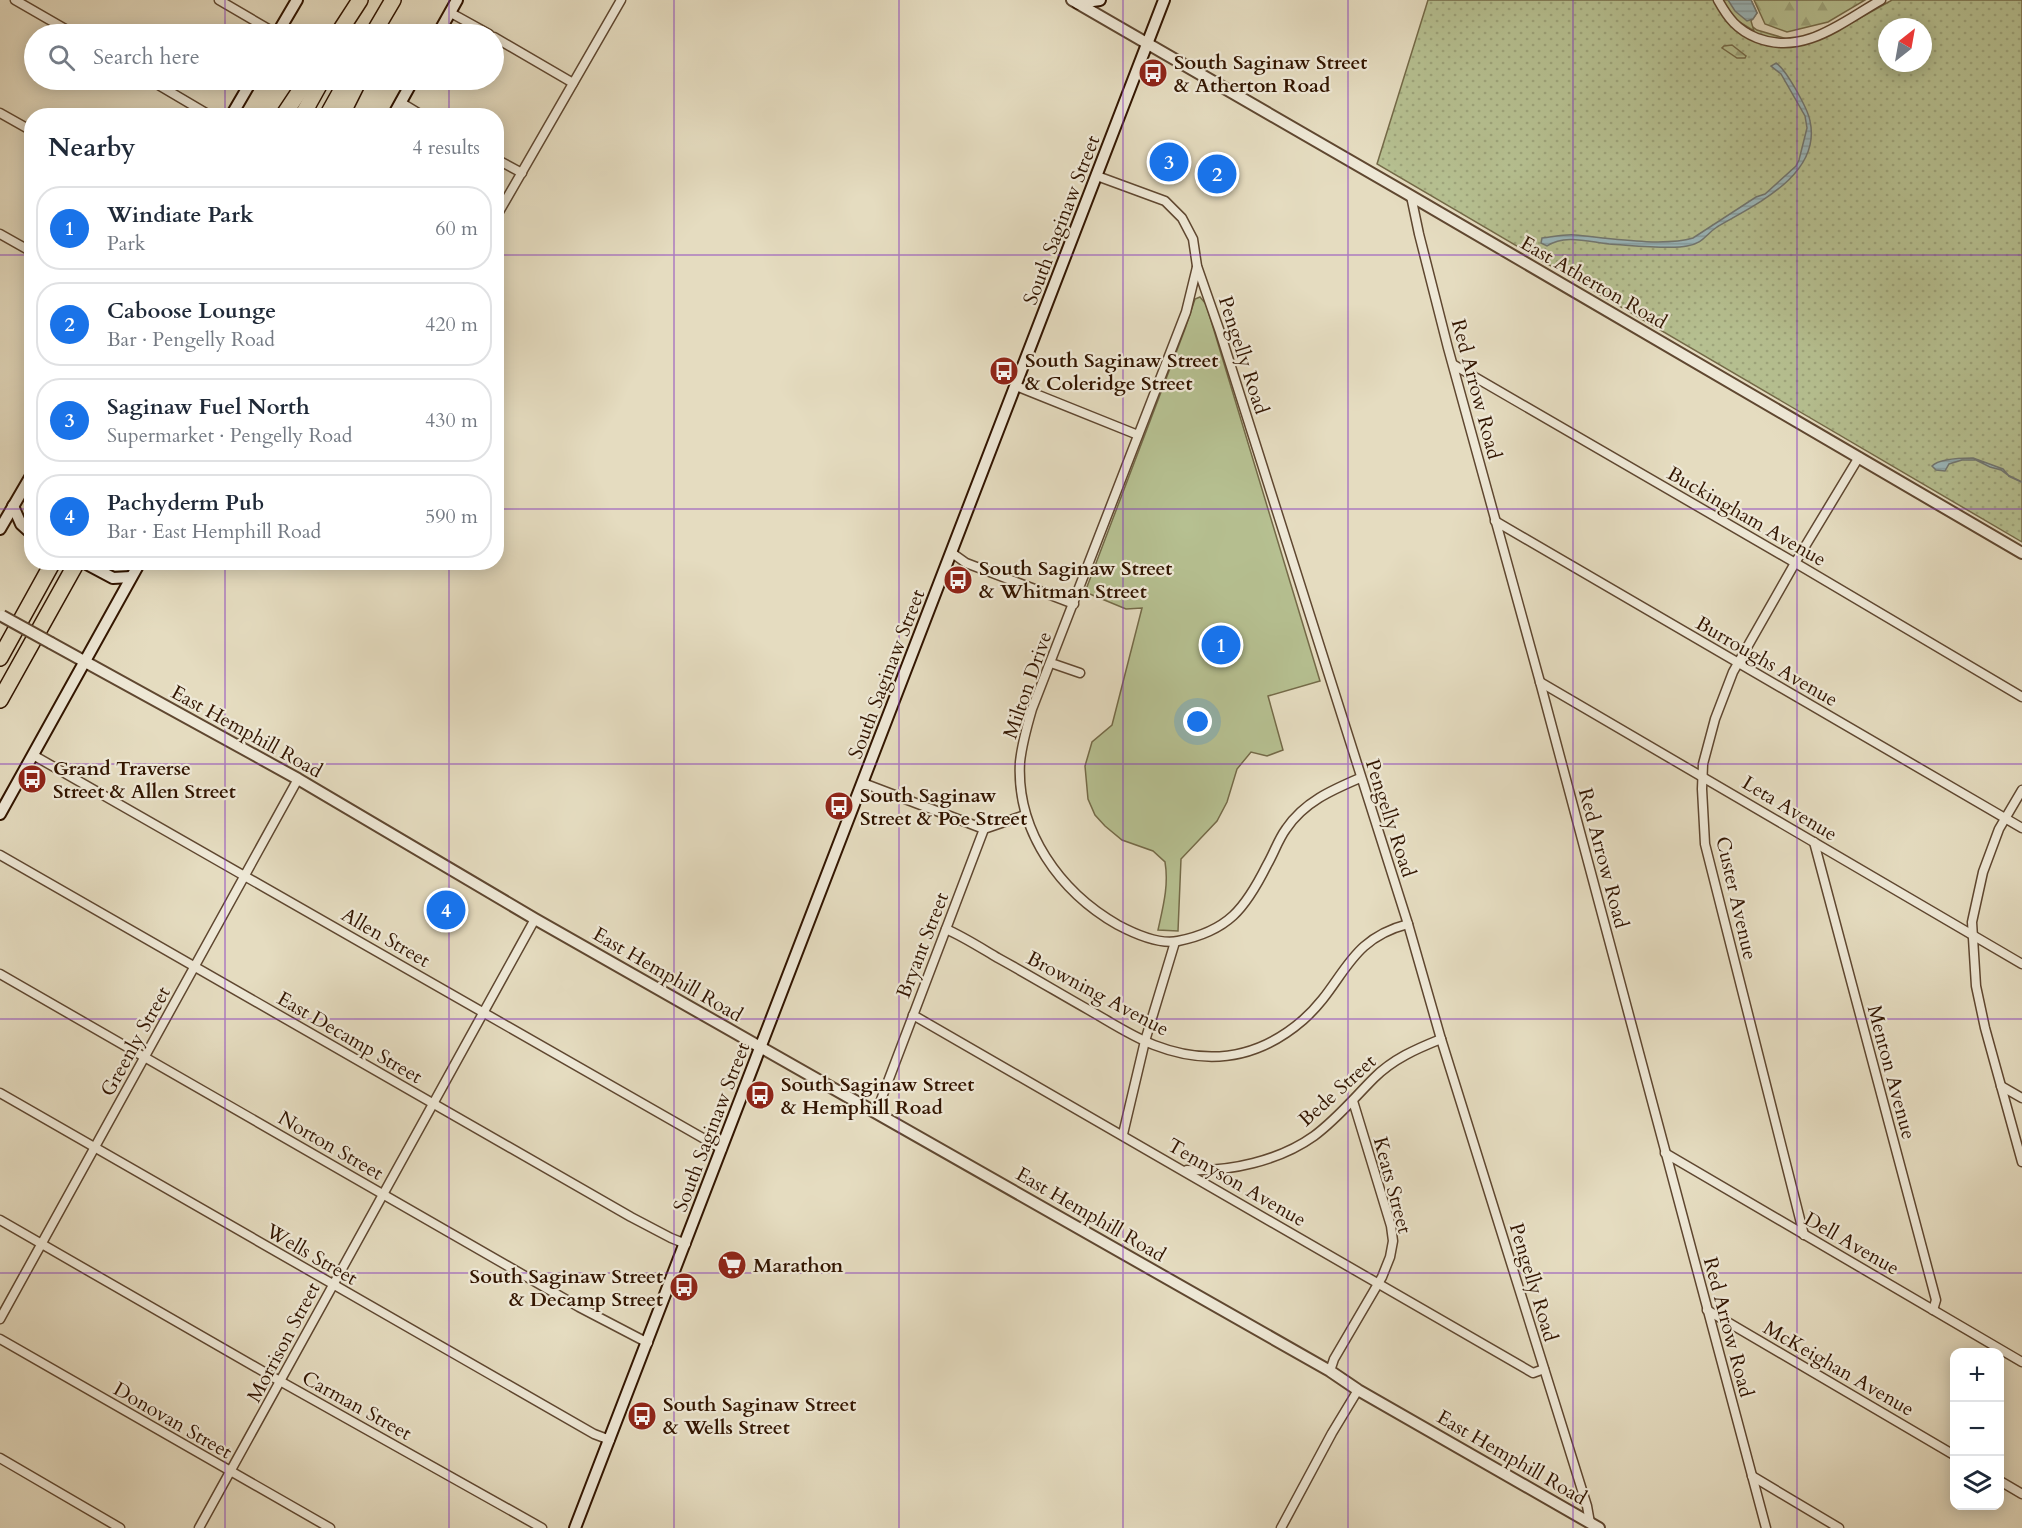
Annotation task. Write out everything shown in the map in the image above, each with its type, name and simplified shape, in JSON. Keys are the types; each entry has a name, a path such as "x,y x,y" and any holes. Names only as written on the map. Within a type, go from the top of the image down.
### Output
{"highway":[{"path":"344,24 360,0"},
{"path":"353,24 367,0"},
{"path":"379,24 393,0"},
{"path":"387,24 399,0"},
{"path":"288,108 300,90"},
{"path":"306,108 316,90"},
{"path":"331,108 341,90"},
{"path":"344,108 353,90"},
{"path":"0,658 49,570"},
{"path":"0,700 73,570"}],"street":[{"path":"15,0 57,24"},
{"path":"219,0 260,24"},
{"path":"283,24 297,0"},
{"path":"444,24 458,0"},
{"path":"504,203 621,0"},
{"path":"1075,2 1100,0"},
{"name":"South Saginaw Street","path":"575,1528 1164,0"},
{"path":"1718,0 1737,28 1761,39 1782,44 1806,40 1825,33 1881,0"},
{"name":"East Atherton Road","path":"1075,2 2022,553"},
{"path":"451,13 471,24"},
{"path":"504,43 573,83"},
{"path":"167,90 197,108"},
{"path":"236,108 246,90"},
{"path":"397,108 407,90"},
{"path":"400,102 410,108"},
{"path":"0,113 24,126"},
{"path":"504,163 522,173"},
{"name":"Pengelly Road","path":"1096,176 1165,201 1182,218 1193,239 1197,266 1224,343 1408,924 1441,1039 1594,1526"},
{"name":"Red Arrow Road","path":"1411,196 1422,246 1495,521 1766,1528"},
{"path":"0,234 24,248"},
{"name":"Milton Drive","path":"1197,266 1186,312 1023,737 1020,783 1025,815 1038,845 1072,892 1108,920 1127,930 1151,939 1175,942 1206,934 1225,924 1245,904 1287,828 1304,808 1327,793 1360,778"},
{"name":"Buckingham Avenue","path":"1454,365 2022,697"},
{"path":"1016,386 1138,435"},
{"name":"Custer Avenue","path":"1804,1234 1705,844 1702,776 1715,719 1738,664 1859,457"},
{"path":"0,529 24,487"},
{"path":"13,506 24,527"},
{"name":"Burroughs Avenue","path":"1495,521 2022,828"},
{"path":"952,553 966,563 1074,604"},
{"path":"96,570 117,579 131,577"},
{"path":"0,814 6,792 33,755 135,570"},
{"name":"East Hemphill Road","path":"1,615 298,780 760,1048 1330,1371 1358,1390 1594,1526"},
{"path":"1051,663 1080,673"},
{"name":"Leta Avenue","path":"1540,682 2022,964"},
{"name":"Allen Street","path":"33,755 722,1149"},
{"name":"Greenly Street","path":"0,1319 298,780"},
{"path":"863,783 984,829 1025,815"},
{"path":"2022,790 2006,818 1983,872 1972,922 1976,987 2022,1162"},
{"name":"Bryant Street","path":"876,1113 984,829"},
{"name":"Menton Avenue","path":"1814,842 1936,1300 1933,1310"},
{"name":"East Decamp Street","path":"0,855 631,1216 670,1238 686,1244"},
{"name":"Morrison Street","path":"199,1528 536,919"},
{"name":"Browning Avenue","path":"946,929 1145,1041 1193,1056 1220,1057 1244,1053 1284,1035 1321,1002 1355,953 1371,939 1394,927 1408,924"},
{"path":"1123,1134 1145,1041 1175,942"},
{"name":"Norton Street","path":"0,974 579,1307 648,1342"},
{"name":"Tennyson Avenue","path":"913,1015 1123,1134 1533,1373 1544,1369"},
{"name":"Bede Street","path":"1183,1170 1211,1171 1252,1163 1280,1154 1313,1137 1353,1101 1374,1077 1392,1063 1408,1052 1441,1039"},
{"path":"2001,1086 2022,1098"},
{"name":"Wells Street","path":"0,1093 576,1424 610,1440"},
{"name":"Keats Street","path":"1330,1371 1334,1359 1382,1277 1390,1257 1393,1241 1391,1226 1353,1101"},
{"name":"Dell Avenue","path":"1665,1153 2022,1362"},
{"name":"Carman Street","path":"0,1220 542,1528"},
{"name":"McKeighan Avenue","path":"1707,1310 1950,1453"},
{"name":"Donovan Street","path":"0,1339 330,1528"},
{"path":"1281,1528 1358,1390"},
{"path":"0,1458 120,1528"},
{"path":"1752,1476 1839,1528"},
{"path":"2004,1483 2022,1494"}],"green space":[{"path":"1428,0 1716,0 1757,30 1804,44 1828,36 1892,0 2022,0 2022,542 1377,164"},
{"path":"1721,0 1751,0 1757,13 1751,21 1754,31 1733,18"},
{"path":"1754,0 1865,0 1828,22 1787,32 1765,24"},
{"path":"1732,45 1746,56 1745,58 1737,58 1722,48"},
{"path":"1200,297 1206,304 1320,681 1268,696 1283,750 1267,756 1251,752 1237,769 1227,802 1217,821 1181,859 1178,931 1158,930 1166,888 1165,862 1153,851 1122,840 1095,815 1088,799 1085,766 1092,742 1112,725 1142,608 1126,609 1085,592 1195,299"}],"water":[{"path":"1728,0 1751,0 1757,13 1753,19 1747,21 1735,11"},
{"path":"1776,63 1791,81 1805,108 1810,121 1811,140 1806,157 1796,172 1782,186 1693,245 1671,248 1569,240 1561,240 1547,246 1541,243 1542,238 1567,235 1651,242 1681,241 1693,238 1756,197 1765,194 1796,166 1807,128 1805,116 1781,74 1771,66"},
{"path":"1973,458 2003,469 2009,476 2001,470 1976,460 1962,460 1949,464 1945,471 1936,470 1932,466 1946,460"}],"waterway":[{"path":"2009,476 2022,482"}],"place":[{"name":"South Saginaw Street & Atherton Road","path":"1153,73"},
{"name":"Saginaw Fuel North","path":"1169,162"},
{"name":"Caboose Lounge","path":"1217,174"},
{"name":"South Saginaw Street & Coleridge Street","path":"1004,371"},
{"name":"South Saginaw Street & Whitman Street","path":"958,580"},
{"name":"Windiate Park","path":"1221,645"},
{"name":"Grand Traverse Street & Allen Street","path":"32,779"},
{"name":"South Saginaw Street & Poe Street","path":"839,806"},
{"name":"Pachyderm Pub","path":"446,910"},
{"name":"South Saginaw Street & Hemphill Road","path":"760,1095"},
{"name":"Marathon","path":"732,1265"},
{"name":"South Saginaw Street & Decamp Street","path":"684,1287"},
{"name":"South Saginaw Street & Wells Street","path":"642,1416"}]}
